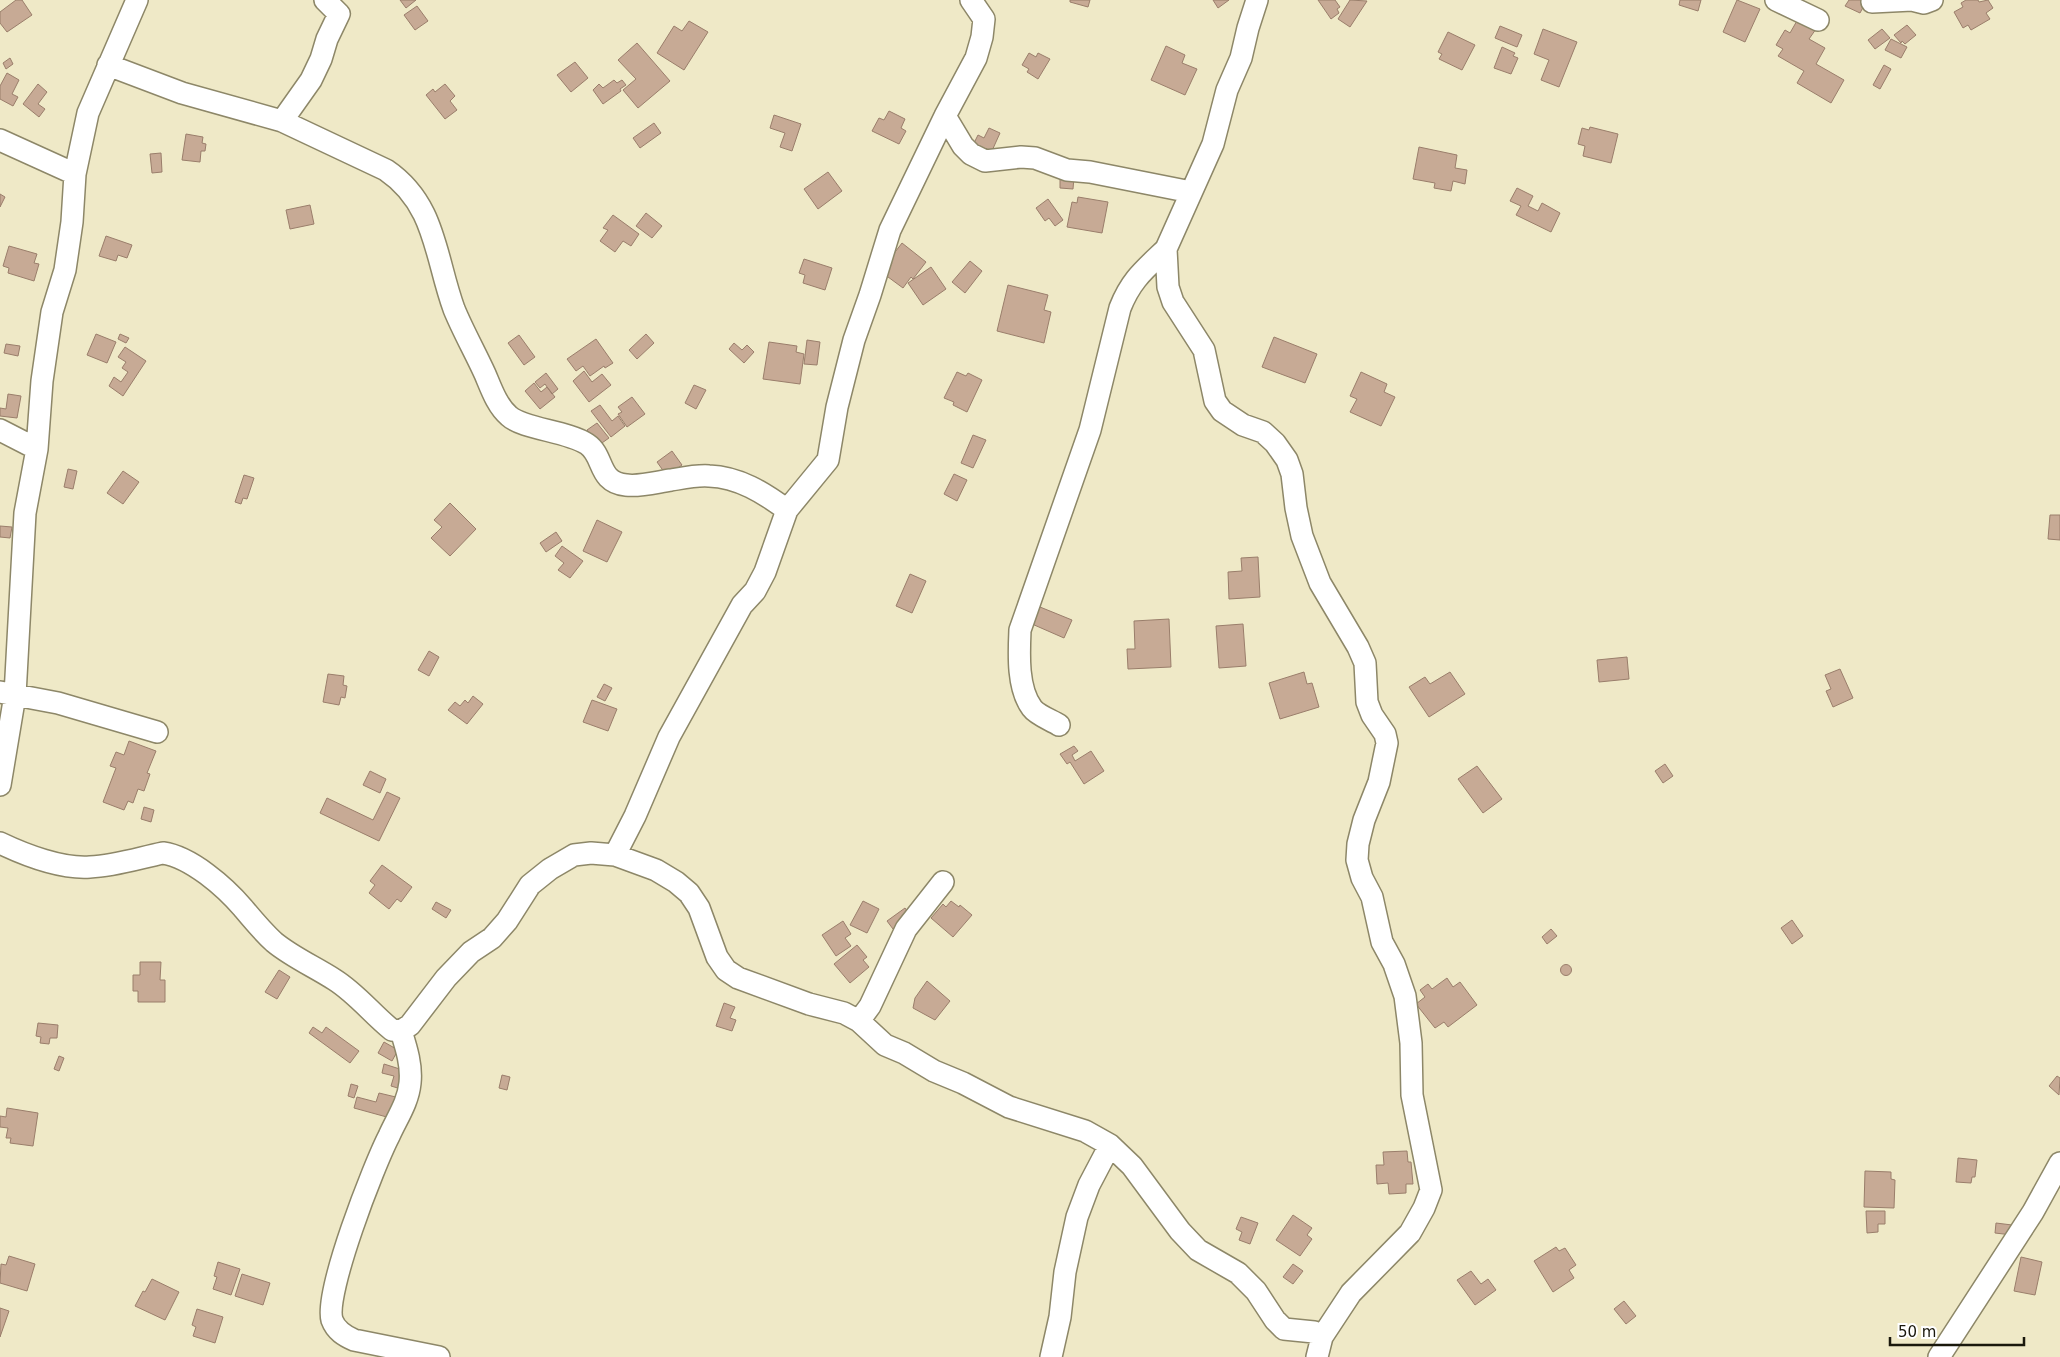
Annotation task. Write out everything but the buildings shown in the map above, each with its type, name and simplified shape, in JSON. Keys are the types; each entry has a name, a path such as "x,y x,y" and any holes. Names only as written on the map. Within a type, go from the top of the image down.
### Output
{"street":[{"path":"0,784 25,513 37,449 42,381 52,312 65,270 72,222 74,174 88,113 137,0"},
{"path":"282,121 312,80 327,39 339,14 325,0"},
{"path":"615,855 635,816 669,737 742,605 755,591 765,572 787,510 828,460 841,392 854,340 890,230 945,116 976,58 982,37 984,19 971,0"},
{"path":"1059,725 1032,708 1024,689 1018,662 1020,630 1090,430 1120,308 1127,290 1138,276 1166,249 1183,214 1213,144 1228,90 1241,58 1257,0"},
{"path":"1776,0 1818,20"},
{"path":"1872,2 1903,0 1924,3 1932,0"},
{"path":"108,65 182,93 282,121 386,170 399,179 414,197 428,219 454,308 502,409 516,422 541,428 587,444 595,453 603,471 612,481 627,486 709,476 737,481 763,492 787,510"},
{"path":"945,116 963,146 971,154 985,161 1021,157 1036,158 1067,170 1090,172 1191,192"},
{"path":"1,143 74,174"},
{"path":"1166,249 1168,287 1173,302 1204,350 1215,401 1222,411 1243,425 1263,432 1275,443 1287,460 1292,474 1302,536 1320,583 1358,647 1365,663 1366,702 1387,743 1379,782 1360,836 1357,860 1362,878 1372,897 1382,942 1394,964 1405,996 1411,1043 1412,1095 1431,1190 1424,1208 1410,1233 1351,1293 1319,1347"},
{"path":"0,430 37,449"},
{"path":"8,693 58,703 157,732"},
{"path":"0,843 22,854 59,864 88,868 163,853 176,855 199,868 234,898 260,929 275,943 335,979 358,996 392,1030 401,1031 410,1025 452,971 471,952 492,938 507,921 530,885 550,870 574,855 591,853 615,855 656,870 676,882 689,893 699,908 717,957 726,970 738,978 808,1004 844,1013 859,1021 885,1045 904,1053 934,1071 963,1082 1009,1107 1085,1131 1110,1146 1132,1166 1198,1250 1238,1273 1256,1291 1275,1320 1284,1329 1314,1332 1319,1347"},
{"path":"859,1021 874,1000 906,929 943,882"},
{"path":"401,1031 408,1057 410,1083 403,1110 389,1135 362,1199 338,1275 331,1303 331,1314 333,1322 342,1334 354,1340 440,1357"},
{"path":"1051,1357 1060,1317 1065,1272 1077,1217 1089,1185 1110,1146"},
{"path":"1939,1357 2033,1212 2060,1162"}]}
